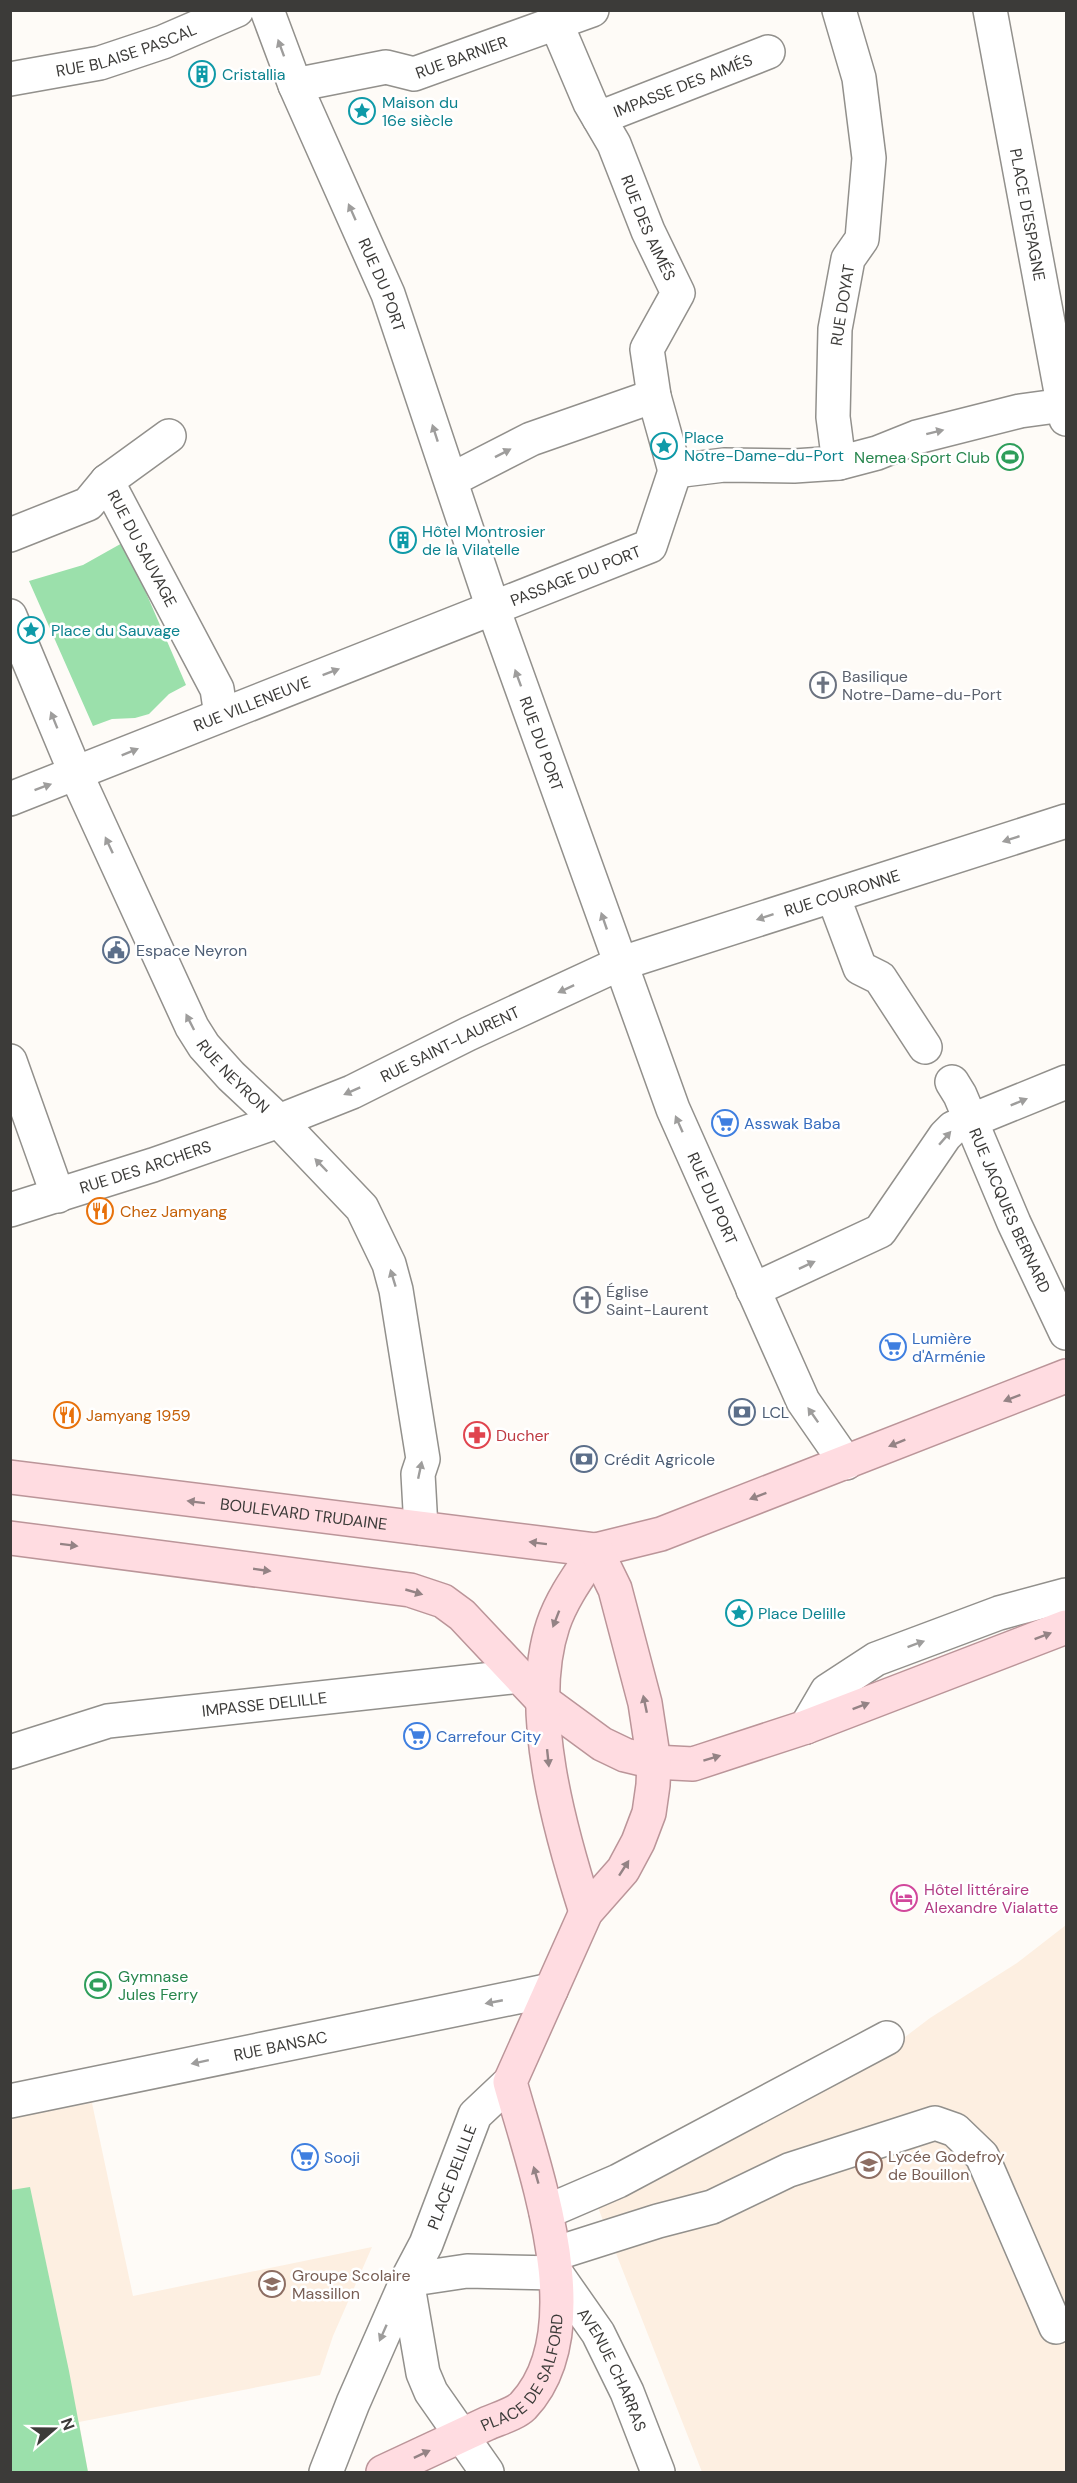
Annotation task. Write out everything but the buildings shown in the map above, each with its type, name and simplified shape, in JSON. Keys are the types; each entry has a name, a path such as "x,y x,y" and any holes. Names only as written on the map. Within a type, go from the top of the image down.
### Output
{"main road":[{"path":"586,1912 568,1857 550,1775 542,1700 547,1650 552,1627 562,1604 596,1550 661,1533 1066,1376"},
{"name":"BOULEVARD TRUDAINE","path":"10,1477 596,1550"},
{"path":"10,1538 410,1590 442,1601 462,1615 542,1700 602,1744 625,1755 654,1762 693,1764 806,1727 1066,1627"},
{"name":"PLACE DELILLE","path":"510,2082 586,1912 624,1870 649,1813 654,1762 645,1703 615,1589 596,1550"},
{"path":"510,2082 546,2212 555,2263"},
{"name":"PLACE DE SALFORD","path":"462,2435 521,2408 548,2365 555,2335 555,2263"},
{"path":"383,2472 462,2435"}],"street":[{"name":"RUE BLAISE PASCAL","path":"10,79 100,63 163,42 237,10"},
{"name":"RUE DU PORT","path":"267,10 295,85 388,294 493,608 673,1109 803,1401 846,1463"},
{"name":"RUE BARNIER","path":"295,85 386,67 414,74 592,10"},
{"name":"RUE DOYAT","path":"839,10 859,78 868,158 862,239 848,259 835,329 833,417 839,463"},
{"name":"PLACE D'ESPAGNE","path":"990,10 1065,412"},
{"name":"RUE DES AIMÉS","path":"556,23 599,118 614,144 648,231 678,292 647,349 654,396 675,471"},
{"name":"IMPASSE DES AIMÉS","path":"599,118 768,52"},
{"path":"451,480 531,439 654,396"},
{"path":"675,471 724,465 794,466 839,463 877,453 917,437 1020,411 1065,412"},
{"name":"RUE DU SAUVAGE","path":"10,535 88,504 107,481 169,436"},
{"name":"PASSAGE DU PORT","path":"493,608 650,546 675,471"},
{"name":"RUE DU SAUVAGE","path":"107,481 217,688 221,715"},
{"name":"RUE VILLENEUVE","path":"10,800 493,608"},
{"name":"RUE NEYRON","path":"10,616 76,774 192,1027 204,1046 231,1076 279,1121 362,1208 388,1264 396,1290 423,1459 418,1474 421,1528"},
{"name":"RUE COURONNE","path":"619,964 1066,821"},
{"path":"833,896 860,968 880,978 925,1047"},
{"name":"RUE SAINT-LAURENT","path":"279,1121 352,1092 468,1034 619,964"},
{"path":"10,1061 58,1196"},
{"name":"RUE JACQUES BERNARD","path":"952,1082 1014,1223 1066,1333"},
{"path":"753,1290 880,1231 945,1136 953,1128 1066,1082"},
{"name":"RUE DES ARCHERS","path":"10,1210 279,1121"},
{"path":"806,1727 827,1691 876,1659 999,1613 1066,1595"},
{"name":"IMPASSE DELILLE","path":"10,1752 108,1721 520,1676"},
{"name":"RUE BANSAC","path":"10,2101 551,1990"},
{"path":"546,2212 618,2181 887,2038"},
{"name":"PLACE DELILLE","path":"326,2472 352,2403 407,2280 426,2244 475,2115 510,2082"},
{"path":"407,2280 467,2271 555,2263 658,2220 712,2207 789,2170 935,2123 955,2130 982,2156 1056,2327"},
{"name":"AVENUE CHARRAS","path":"555,2263 598,2333 633,2404 658,2472"},
{"name":"PLACE DE SALFORD","path":"407,2280 423,2373 431,2392 462,2435"},
{"path":"462,2435 488,2472"}],"shaded area":[{"name":"Lycée Godefroy de Bouillon","path":"1066,1925 1066,2472 702,2472 597,2205 880,2056 930,2018 1017,1963"},
{"name":"Groupe Scolaire Massillon","path":"92,2103 133,2296 372,2247 333,2336 320,2375 79,2422 88,2472 11,2472 11,2118"}],"green space":[{"path":"124,542 186,685 169,694 149,714 135,718 112,719 93,726 29,581 83,565"},
{"path":"30,2187 88,2472 11,2472 11,2190"}],"place":[{"name":"Cristallia","path":"202,74"},
{"name":"Maison du 16e siècle","path":"362,111"},
{"name":"Place Notre-Dame-du-Port","path":"664,446"},
{"name":"Nemea Sport Club","path":"1010,457"},
{"name":"Hôtel Montrosier de la Vilatelle","path":"403,540"},
{"name":"Place du Sauvage","path":"31,630"},
{"name":"Basilique Notre-Dame-du-Port","path":"823,685"},
{"name":"Espace Neyron","path":"116,950"},
{"name":"Asswak Baba","path":"725,1123"},
{"name":"Chez Jamyang","path":"100,1211"},
{"name":"Église Saint-Laurent","path":"587,1300"},
{"name":"Lumière d'Arménie","path":"893,1347"},
{"name":"LCL","path":"742,1412"},
{"name":"Jamyang 1959","path":"67,1415"},
{"name":"Ducher","path":"477,1435"},
{"name":"Crédit Agricole","path":"584,1459"},
{"name":"Place Delille","path":"739,1613"},
{"name":"Carrefour City","path":"417,1736"},
{"name":"Hôtel littéraire Alexandre Vialatte","path":"904,1898"},
{"name":"Gymnase Jules Ferry","path":"98,1985"},
{"name":"Sooji","path":"305,2157"},
{"name":"Lycée Godefroy de Bouillon","path":"869,2165"},
{"name":"Groupe Scolaire Massillon","path":"272,2284"}]}
